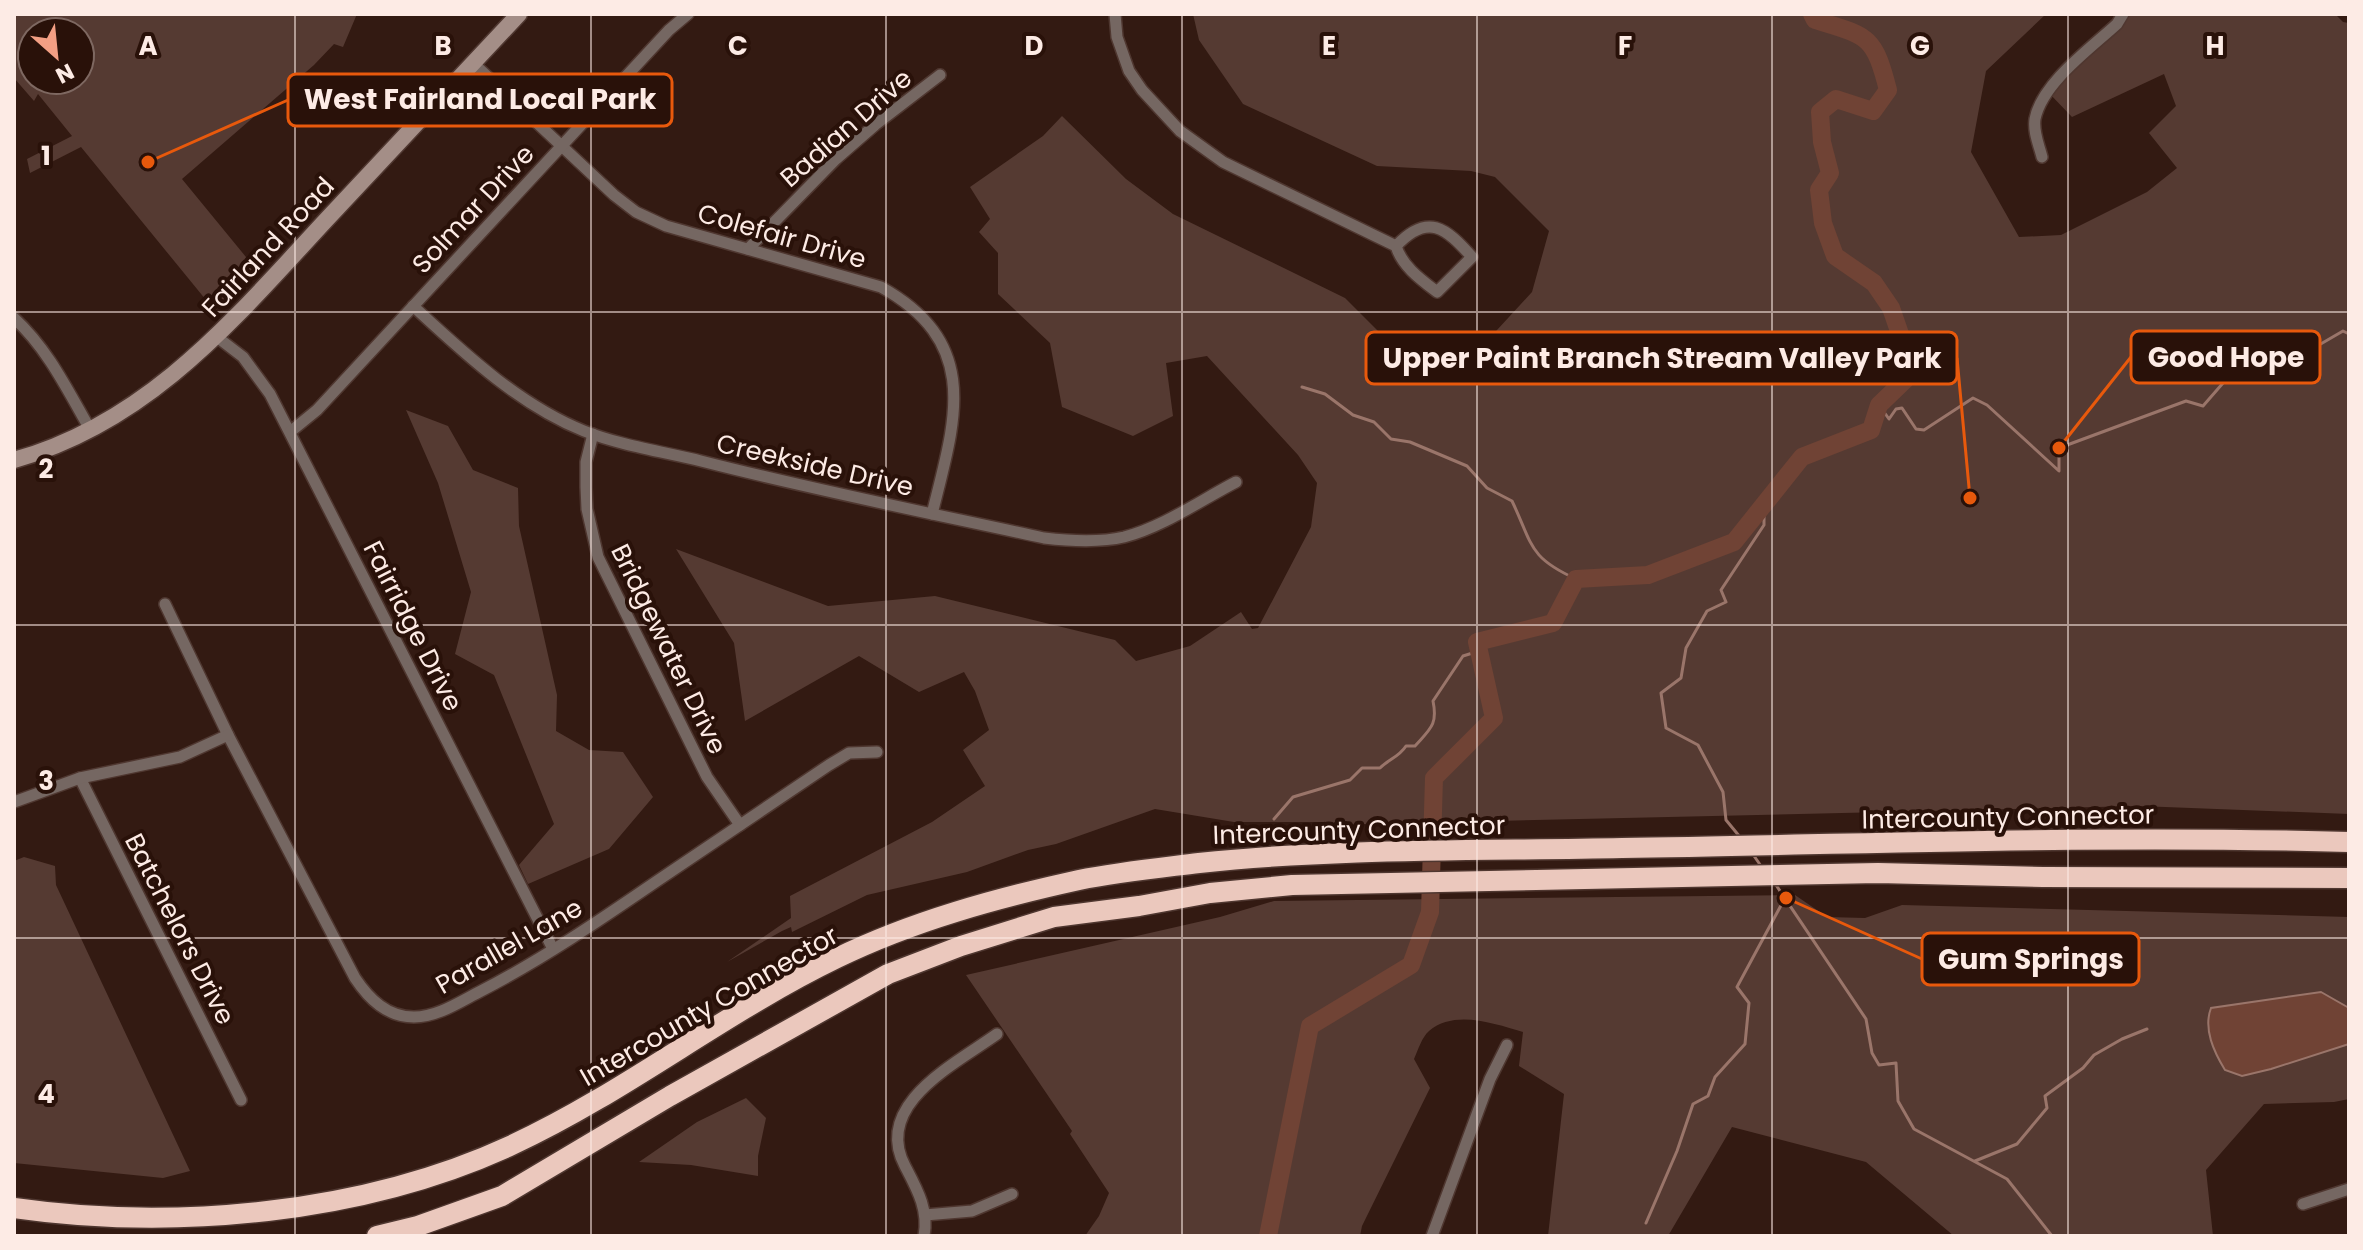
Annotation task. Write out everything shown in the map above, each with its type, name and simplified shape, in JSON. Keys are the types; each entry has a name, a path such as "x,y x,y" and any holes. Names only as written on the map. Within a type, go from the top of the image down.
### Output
{"highway":[{"name":"Intercounty Connector","path":"14,1208 72,1216 213,1215 302,1208 426,1178 509,1147 583,1109 794,981 861,947 936,918 1113,874 1290,854 2090,841 2349,842"},
{"name":"Intercounty Connector","path":"377,1236 418,1226 502,1196 670,1096 888,974 961,946 1054,917 1210,893 1292,885 1878,873 2349,878"}],"main road":[{"name":"Fairland Road","path":"14,460 91,431 156,390 217,337 519,14"}],"street":[{"name":"Solmar Drive","path":"290,432 317,410 669,30 688,14"},
{"path":"1115,14 1119,46 1129,71 1142,90 1180,131 1223,162 1396,246 1409,268 1437,292 1472,257 1448,232 1439,228 1409,232 1396,246"},
{"path":"2042,157 2035,119 2047,91 2117,24 2123,14"},
{"name":"Colefair Drive","path":"473,63 636,212 666,226 881,287 910,306 933,331 951,368 955,412 932,514"},
{"name":"Badian Drive","path":"748,249 836,159 940,75"},
{"name":"Creekside Drive","path":"413,306 456,346 531,403 593,434 750,474 1044,538 1075,542 1122,538 1144,531 1236,482"},
{"path":"14,318 40,346 91,431"},
{"name":"Fairridge Drive","path":"217,337 255,371 290,432 553,949"},
{"name":"Bridgewater Drive","path":"593,434 586,462 586,487 587,509 598,557 707,777 740,825"},
{"name":"Parallel Lane","path":"165,604 228,735 355,978 379,1006 413,1017 441,1011 513,974 849,753 877,752"},
{"path":"14,802 80,778 180,757 228,735"},
{"name":"Batchelors Drive","path":"80,778 241,1100"},
{"path":"924,1236 925,1215 919,1193 902,1161 898,1144 898,1131 904,1114 924,1086 997,1034"},
{"path":"1432,1236 1490,1079 1507,1045"},
{"path":"2303,1204 2349,1189"},
{"path":"925,1215 972,1211 1012,1194"}],"shaded area":[{"path":"14,14 357,14 343,47 334,44 314,65 182,179 255,268 215,311 81,147 30,173 27,159 72,136 40,96 96,96 96,16 16,16 16,80"},
{"path":"1193,14 2046,14 1986,71 1971,152 2019,237 2061,235 2147,192 2177,168 2149,133 2176,106 2164,74 2072,117 2047,91 2123,14 2335,14 2343,22 2349,23 2349,814 2139,806 1326,825 1324,822 1234,822 1155,809 967,872 867,895 792,932 791,927 782,931 727,962 791,918 790,896 932,822 985,786 963,750 989,730 975,691 964,672 919,692 859,656 745,721 734,643 676,549 828,606 935,596 1115,640 1136,661 1190,646 1241,612 1252,629 1258,628 1311,527 1317,483 1298,455 1207,356 1166,363 1173,416 1133,436 1062,407 1050,343 998,294 998,253 979,232 990,219 970,187 1043,136 1062,116 1126,179 1173,214 1345,298 1413,366 1474,355 1532,292 1549,231 1495,177 1471,171 1377,166 1243,104 1199,40"},
{"path":"406,410 448,426 473,470 518,488 519,526 557,695 556,731 589,750 623,752 653,797 609,849 528,884 519,865 554,824 494,675 455,654 471,592 438,483"},
{"path":"24,857 55,866 56,885 190,1171 163,1178 14,1163 14,861"},
{"path":"1795,895 1827,917 1865,918 1902,905 2349,917 2349,1099 2264,1104 2206,1170 2213,1236 1954,1236 1866,1162 1732,1127 1668,1236 1548,1236 1564,1094 1519,1066 1523,1032 1475,1020 1451,1021 1429,1031 1414,1059 1430,1088 1362,1226 1360,1236 1085,1236 1099,1216 1109,1193 1070,1134 1072,1131 966,975 1220,917 1274,901"},
{"path":"2321,992 2349,1008 2349,1044 2242,1076 2225,1070 2209,1032 2211,1008"},
{"path":"746,1098 766,1118 758,1156 758,1176 691,1165 639,1162 697,1122"}],"waterway":[{"path":"1268,1236 1310,1026 1411,965 1430,912 1434,778 1494,718 1477,642 1553,623 1576,579 1648,575 1734,542 1802,457 1871,430 1879,405 1906,379 1900,334 1891,308 1874,283 1835,256 1823,223 1819,190 1830,173 1822,142 1820,112 1836,99 1873,111 1888,90 1878,58 1866,40 1815,20 1812,14"},
{"path":"1879,405 1889,419 1896,409 1902,408 1916,429 1924,430 1973,398 1987,405 2059,471 2059,448 2186,401 2203,406 2257,344 2288,363 2343,331 2349,334"},
{"path":"1302,387 1325,394 1353,415 1374,422 1391,439 1410,442 1467,466 1487,488 1512,501 1540,556 1576,579"},
{"path":"1740,837 1726,820 1723,792 1698,745 1666,728 1661,693 1681,678 1686,648 1707,611 1726,602 1721,590 1764,525 1764,505"},
{"path":"1274,819 1293,797 1350,780 1362,768 1380,768 1406,746 1415,746 1429,731 1433,721 1433,701 1463,656 1479,651"},
{"path":"1752,853 1761,866"},
{"path":"1776,885 1866,1019 1872,1053 1879,1065 1896,1063 1898,1101 1914,1129 2007,1179 2052,1236"},
{"path":"1646,1223 1693,1104 1708,1096 1715,1077 1745,1044 1749,1003 1737,987 1785,898"},
{"path":"1975,1161 2017,1144 2047,1108 2045,1096 2083,1068 2094,1055 2147,1029"}],"place":[{"name":"West Fairland Local Park","path":"148,162"},
{"name":"Good Hope","path":"2059,448"},
{"name":"Upper Paint Branch Stream Valley Park","path":"1970,498"},
{"name":"Gum Springs","path":"1786,898"}]}
